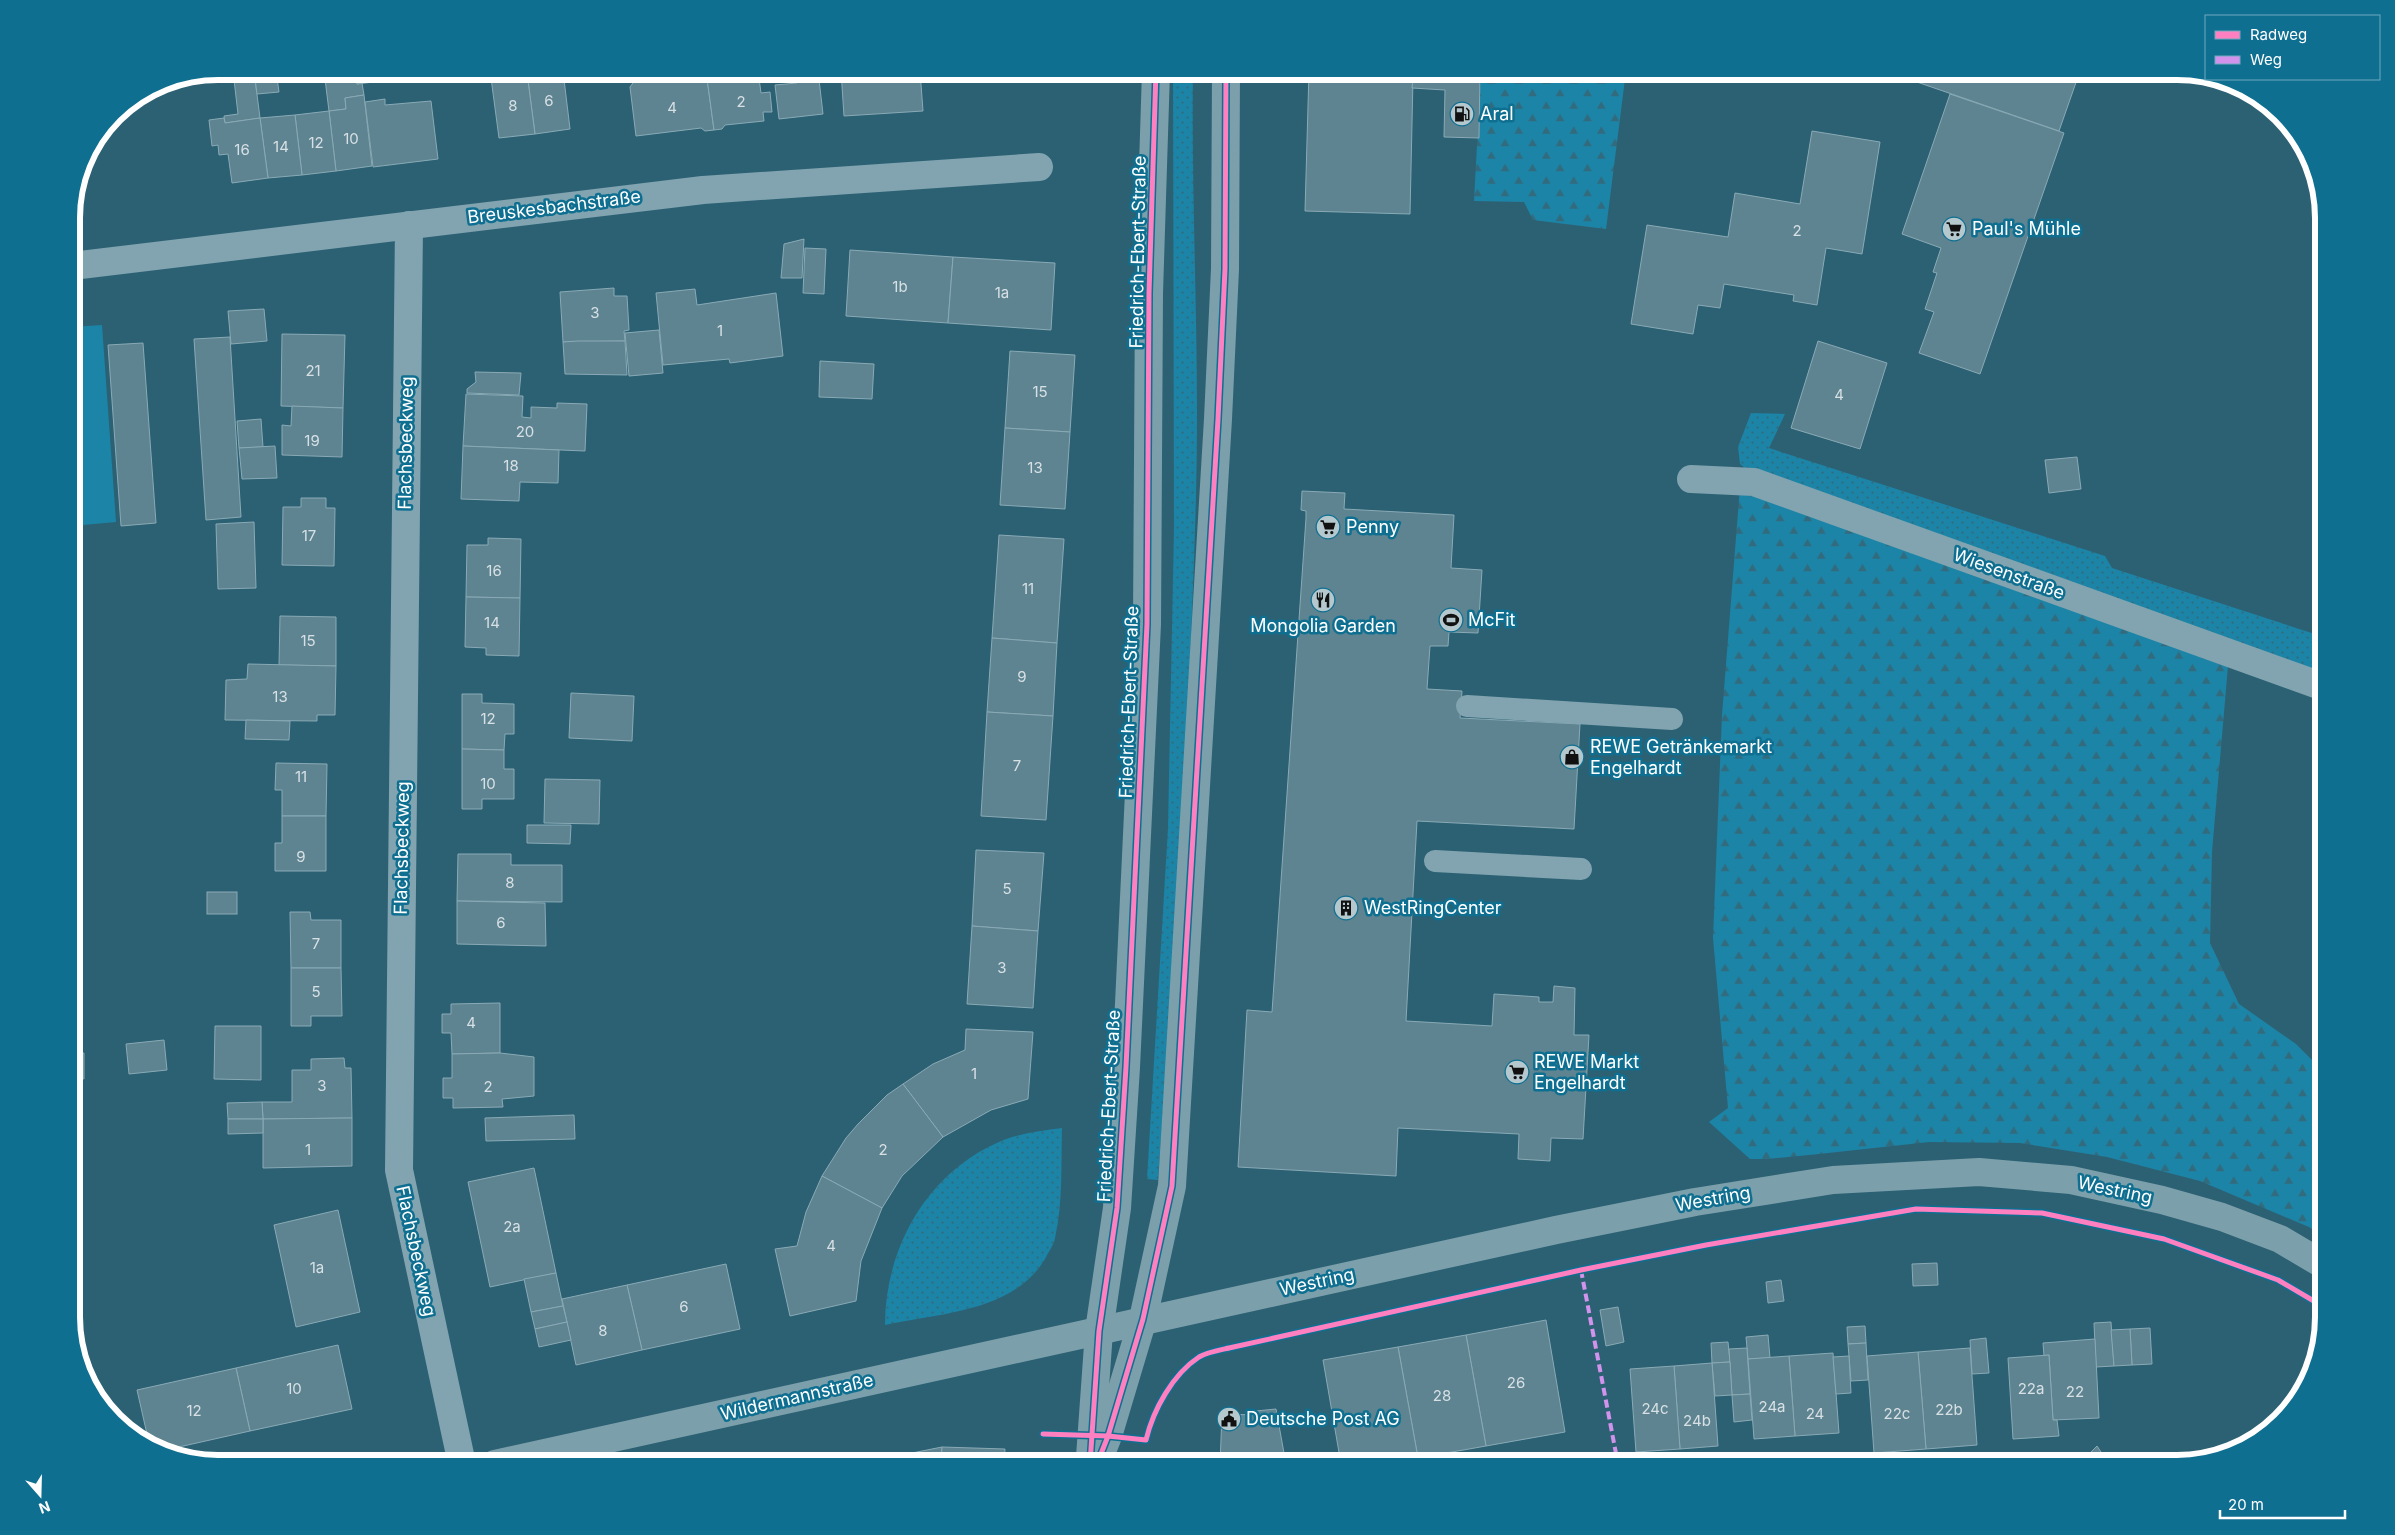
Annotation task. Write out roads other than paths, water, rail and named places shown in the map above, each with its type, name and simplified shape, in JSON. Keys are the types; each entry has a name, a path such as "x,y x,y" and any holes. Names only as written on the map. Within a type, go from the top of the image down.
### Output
{"main road":[{"name":"Friedrich-Ebert-Straße","path":"1091,1455 1099,1331 1117,1208 1147,634 1149,293 1156,80"},
{"path":"1101,1455 1144,1320 1172,1186 1218,419 1225,269 1226,80"},
{"name":"Westring","path":"1099,1331 1695,1202 1832,1180 1979,1172 2071,1180 2162,1200 2222,1217 2280,1239 2315,1260"},
{"name":"Wildermannstraße","path":"535,1455 1009,1349 1099,1331"}],"street":[{"name":"Breuskesbachstraße","path":"80,265 703,190 1039,167"},
{"name":"Flachsbeckweg","path":"409,225 399,1170 460,1455"},
{"name":"Wiesenstraße","path":"1691,479 1754,482 2315,684"}],"lane":[{"path":"1467,706 1672,720"},
{"path":"1435,860 1581,869"}],"place":[{"name":"Aral","path":"1462,114"},
{"name":"Paul's Mühle","path":"1954,229"},
{"name":"Penny","path":"1328,527"},
{"name":"Mongolia Garden","path":"1323,600"},
{"name":"McFit","path":"1451,620"},
{"name":"REWE Getränkemarkt Engelhardt","path":"1572,757"},
{"name":"WestRingCenter","path":"1346,908"},
{"name":"REWE Markt Engelhardt","path":"1517,1072"},
{"name":"Deutsche Post AG","path":"1229,1419"}]}
